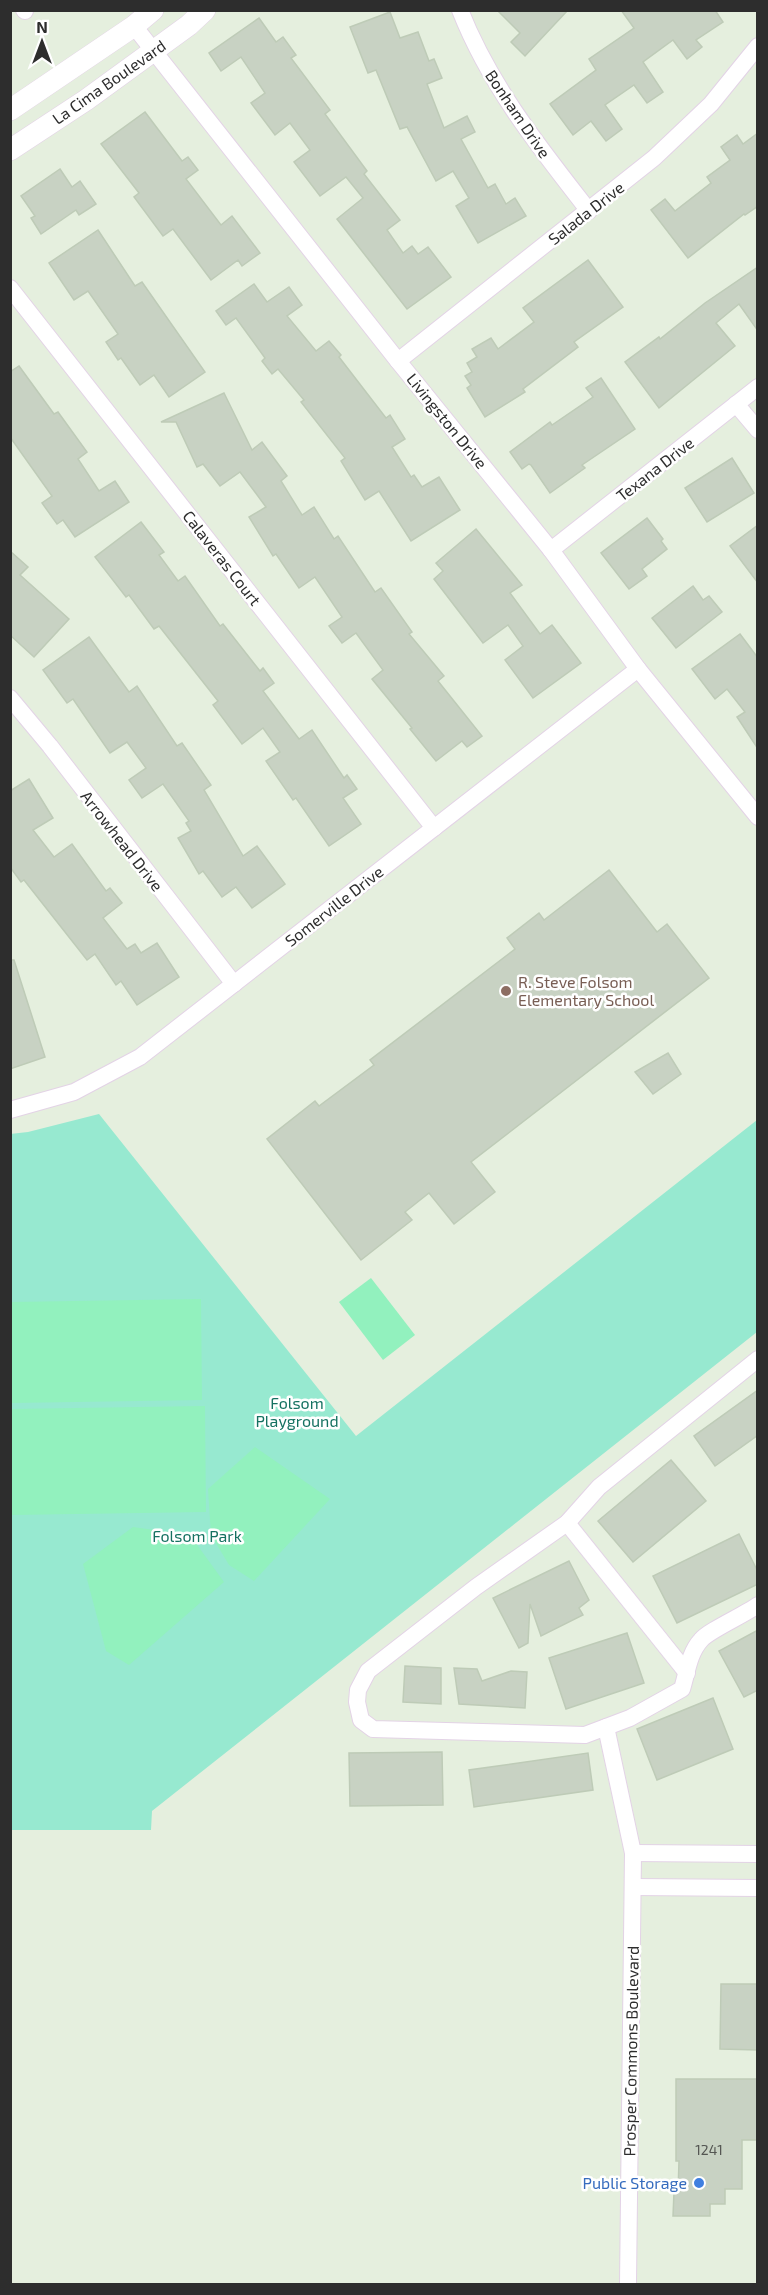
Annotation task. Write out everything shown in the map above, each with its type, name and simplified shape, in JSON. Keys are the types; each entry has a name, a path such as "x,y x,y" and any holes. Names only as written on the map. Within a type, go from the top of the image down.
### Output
{"street":[{"name":"La Cima Boulevard","path":"10,110 134,26 153,10"},
{"name":"La Cima Boulevard","path":"10,150 86,100 189,25 205,10"},
{"name":"Bonham Drive","path":"460,10 482,60 510,108 589,211"},
{"name":"Livingston Drive","path":"134,26 398,361 552,550 638,669 758,817"},
{"name":"Salada Drive","path":"398,361 649,163 683,132 731,80 758,46"},
{"name":"Calaveras Court","path":"10,288 434,828"},
{"name":"Texana Drive","path":"552,550 758,387"},
{"path":"736,404 758,430"},
{"name":"Somerville Drive","path":"10,1110 74,1092 140,1057 638,669"},
{"name":"Arrowhead Drive","path":"10,698 50,746 234,984"},
{"path":"758,1359 599,1486 567,1523 476,1587 368,1671 358,1690 357,1702 361,1720 373,1729 585,1735 630,1718 682,1689 691,1656 701,1639 758,1605"},
{"path":"567,1523 687,1672"},
{"name":"Prosper Commons Boulevard","path":"606,1727 633,1853 628,2284"},
{"path":"633,1853 758,1854"},
{"path":"633,1887 758,1888"}],"green space":[{"name":"Folsom Park","path":"99,1114 356,1436 757,1120 757,1332 152,1811 151,1830 11,1830 10,1134 28,1132"},
{"path":"371,1278 415,1335 383,1360 339,1302"},
{"path":"201,1299 202,1400 11,1403 11,1302"},
{"path":"205,1406 206,1512 11,1515 11,1409"},
{"path":"255,1447 330,1499 254,1581 229,1565 211,1535 208,1489"},
{"path":"133,1527 190,1535 224,1582 129,1665 106,1651 83,1564"}],"building":[{"path":"497,10 568,10 525,56 511,42 520,33"},
{"path":"621,10 715,10 723,22 696,40 702,47 687,59 673,40 643,62 663,92 647,103 634,85 605,105 622,129 606,141 591,121 573,135 550,104 596,70 589,59 634,28"},
{"path":"390,12 400,38 418,32 429,61 434,59 442,78 427,84 444,128 467,116 475,132 461,139 488,188 495,184 506,204 515,198 526,216 478,243 456,206 469,198 453,171 436,181 407,127 400,129 376,70 368,73 350,27"},
{"path":"259,18 276,42 283,37 296,55 291,58 330,110 325,114 367,171 364,174 400,220 387,230 403,253 412,246 418,254 428,247 451,277 407,309 337,219 363,198 346,177 320,196 294,162 310,150 290,123 275,135 251,103 265,93 241,57 221,71 209,53"},
{"path":"145,112 182,161 188,157 198,170 186,179 221,225 232,216 260,253 242,266 238,260 211,280 173,229 163,236 134,197 139,193 101,144"},
{"path":"758,133 758,206 744,214 688,258 651,210 665,199 675,211 711,183 707,177 730,160 721,147 737,135 743,144"},
{"path":"60,169 72,187 80,181 96,204 79,215 76,210 41,234 31,218 35,216 21,196"},
{"path":"98,230 135,286 142,282 205,372 169,397 154,375 140,385 121,358 118,360 106,342 118,334 88,291 74,300 49,263"},
{"path":"588,260 623,307 574,342 578,347 523,389 525,392 485,417 467,388 471,385 465,376 472,372 467,363 477,357 472,349 491,338 498,349 534,322 523,308"},
{"path":"758,267 758,331 739,304 716,323 735,346 659,408 625,362"},
{"path":"254,284 267,302 289,287 302,305 287,316 316,351 329,341 386,418 390,415 405,439 392,447 411,477 414,475 422,487 439,477 460,510 411,541 379,491 365,500 341,461 345,458 301,402 304,400 278,369 272,374 262,361 265,358 236,318 226,325 216,311"},
{"path":"19,366 54,414 58,412 87,452 78,459 99,491 115,481 129,502 75,537 63,520 57,524 42,503 52,496 10,437 10,372"},
{"path":"601,378 635,429 582,465 585,468 550,493 531,465 522,469 510,452 550,422 552,425 593,397 586,388"},
{"path":"224,393 252,450 262,442 287,476 281,481 302,515 314,507 334,539 338,536 375,592 381,588 412,632 409,634 444,676 438,681 482,736 467,747 462,741 436,761 372,679 383,670 356,633 342,643 329,626 342,617 315,577 299,588 276,554 273,556 249,517 266,507 240,472 220,486 203,464 197,467 176,422 161,422"},
{"path":"732,458 754,493 707,522 685,488"},
{"path":"647,518 663,539 661,541 667,549 642,569 647,576 629,589 601,553"},
{"path":"141,522 164,552 159,555 178,581 185,576 220,626 223,624 260,671 263,668 274,683 263,691 299,739 312,730 344,778 347,775 357,789 343,798 361,824 329,846 296,798 293,800 266,761 280,752 263,728 242,744 213,705 218,701 159,626 154,629 129,595 126,597 95,557"},
{"path":"758,525 758,583 730,546"},
{"path":"476,529 522,585 510,593 540,634 552,625 581,663 533,698 505,660 523,646 508,625 483,643 434,579 443,571 436,563"},
{"path":"10,551 28,567 20,575 69,619 34,657 10,635"},
{"path":"693,586 703,600 709,596 722,612 676,648 652,618"},
{"path":"740,634 758,658 758,749 737,717 745,712 727,689 715,699 692,669"},
{"path":"89,637 129,692 137,686 177,746 182,743 211,785 204,790 243,856 257,846 285,884 252,908 236,887 222,897 203,871 199,874 178,838 191,831 186,823 189,821 163,784 142,798 129,780 146,768 127,742 110,753 73,699 67,703 43,670"},
{"path":"29,779 53,818 33,830 54,857 72,844 106,891 110,888 122,903 103,918 127,949 135,944 141,953 157,943 179,977 137,1005 121,981 116,985 95,954 87,960 24,880 21,882 10,867 10,791"},
{"path":"609,870 657,932 667,924 709,978 471,1162 495,1192 454,1224 429,1193 405,1212 412,1220 361,1260 267,1139 315,1101 319,1106 374,1065 370,1060 515,949 507,938 539,913 544,920"},
{"path":"10,960 14,960 45,1057 10,1069"},
{"path":"668,1053 681,1074 653,1094 635,1072"},
{"path":"758,1390 758,1435 715,1466 694,1436"},
{"path":"671,1460 706,1501 633,1562 598,1521"},
{"path":"739,1534 758,1572 758,1584 677,1623 653,1576"},
{"path":"569,1561 589,1600 579,1608 583,1615 541,1636 530,1604 528,1643 519,1648 493,1598"},
{"path":"758,1630 758,1690 744,1697 719,1651"},
{"path":"627,1633 644,1683 566,1709 549,1658"},
{"path":"405,1666 441,1668 441,1704 403,1702"},
{"path":"454,1668 477,1669 482,1681 511,1671 527,1672 525,1708 459,1704"},
{"path":"713,1698 733,1749 657,1780 637,1729"},
{"path":"442,1752 443,1805 350,1806 349,1753"},
{"path":"588,1753 593,1790 474,1807 469,1770"},
{"path":"721,1984 758,1984 758,2050 720,2049"},
{"path":"676,2079 758,2079 758,2140 742,2140 742,2189 725,2189 725,2204 710,2204 710,2216 673,2216 674,2192 678,2192 679,2161 676,2161"}],"place":[{"name":"R. Steve Folsom Elementary School","path":"506,991"},
{"name":"Public Storage","path":"699,2183"}],"park label":[{"name":"Folsom Playground","path":"297,1412"}]}
